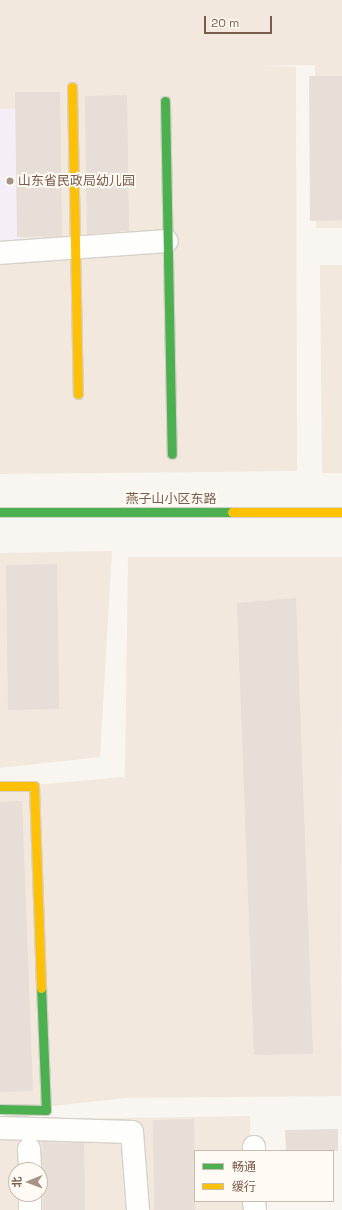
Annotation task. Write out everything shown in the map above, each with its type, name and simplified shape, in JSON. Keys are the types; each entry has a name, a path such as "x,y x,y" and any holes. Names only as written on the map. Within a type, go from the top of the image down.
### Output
{"street":[{"path":"72,87 72,248 78,394"},
{"path":"165,101 172,454"},
{"path":"0,253 167,241"},
{"name":"燕子山小区东路","path":"0,512 342,512"},
{"path":"0,786 34,786 46,1110 0,1109"},
{"path":"0,1128 132,1132 138,1210"}],"shaded area":[{"path":"0,0 342,0 342,228 316,228 315,65 256,66 296,67 297,471 0,474"},
{"name":"山东省民政局幼儿园","path":"0,109 18,109 22,253 0,253"},
{"path":"320,265 342,265 342,473 322,473"},
{"path":"112,551 100,757 0,768 0,553"},
{"path":"128,557 342,557 341,1096 125,1098 0,1112 0,788 125,777"},
{"path":"250,1116 250,1150 194,1150 194,1202 250,1202 250,1210 0,1210 0,1120"}],"building":[{"path":"309,76 342,76 342,220 310,221"},
{"path":"15,92 60,92 62,236 17,237"},
{"path":"127,95 129,231 87,234 85,96"},
{"path":"57,564 59,709 8,710 6,565"},
{"path":"296,598 313,1054 254,1055 237,603"},
{"path":"22,801 33,1091 0,1092 0,802"},
{"path":"194,1119 195,1210 154,1210 153,1120"},
{"path":"338,1129 338,1151 286,1150 285,1130"},
{"path":"42,1142 84,1143 85,1210 43,1210 43,1202 48,1202 48,1162 42,1162"}],"traffic: fast":[{"path":"165,101 172,454"},
{"path":"0,512 232,512"},
{"path":"0,1109 46,1110 41,988"}],"traffic: slow":[{"path":"72,87 78,394"},
{"path":"232,512 342,512"},
{"path":"0,786 34,786 41,988"}],"place":[{"name":"山东省民政局幼儿园","path":"10,181"}]}
